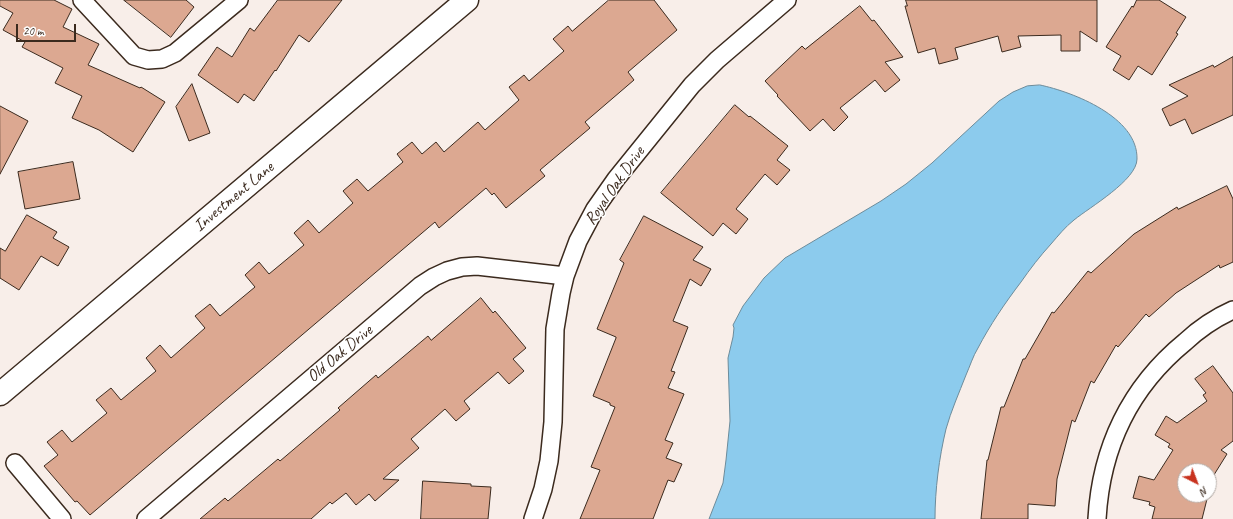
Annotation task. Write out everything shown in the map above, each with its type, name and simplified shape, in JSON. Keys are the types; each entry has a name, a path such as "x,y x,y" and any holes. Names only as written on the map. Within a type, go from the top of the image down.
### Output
{"street":[{"path":"82,0 134,56 148,60 162,59 175,53 239,0"},
{"name":"Investment Lane","path":"0,394 467,0"},
{"name":"Royal Oak Drive","path":"533,519 543,489 549,461 553,422 555,329 565,276 581,235 595,209 616,180 692,85 717,60 787,0"},
{"name":"Old Oak Drive","path":"146,519 420,286 434,277 447,271 462,267 477,266 565,276"},
{"path":"1097,519 1103,471 1113,438 1128,408 1146,380 1168,355 1197,331 1233,310"},
{"path":"15,463 62,519"}],"water":[{"path":"1040,85 1054,88 1085,100 1115,119 1127,131 1134,144 1137,159 1135,167 1121,184 1071,223 1043,253 1004,306 976,351 946,429 938,474 935,519 709,519 723,483 726,460 730,421 728,358 733,337 733,325 743,306 764,278 785,258 881,201 906,184 932,163 999,101 1013,92 1027,86"}],"building":[{"path":"0,0 54,0 72,9 63,27 99,44 88,65 140,88 141,87 165,102 133,152 99,130 72,118 82,96 55,83 63,68 22,47 25,42 3,30 13,13 0,6"},
{"path":"124,0 186,0 194,7 171,37"},
{"path":"278,0 342,0 309,42 299,35 276,71 275,70 254,101 244,94 238,103 198,75 217,47 232,57 250,28 254,31"},
{"path":"609,0 654,0 677,30 628,72 634,80 585,122 590,128 540,170 545,176 506,208 494,193 492,195 486,188 439,228 435,222 90,515 77,501 75,502 44,466 58,455 47,442 62,430 72,442 107,413 96,400 111,388 121,400 156,371 146,358 160,345 171,358 205,328 195,316 210,304 220,316 255,287 245,275 259,262 269,274 304,245 294,233 308,220 319,233 353,203 343,191 357,179 368,191 403,162 397,154 412,142 422,154 436,142 444,152 478,122 485,130 519,100 509,87 524,75 529,81 564,51 553,39 568,26 572,31"},
{"path":"906,0 1097,0 1097,42 1080,31 1080,51 1061,51 1061,35 1018,36 1021,47 1002,52 998,36 955,48 958,59 939,64 935,48 918,53 905,6 907,6"},
{"path":"1137,0 1159,0 1186,17 1176,33 1178,34 1152,75 1138,66 1129,80 1113,70 1121,56 1106,47"},
{"path":"860,6 872,21 874,20 903,57 885,62 900,80 885,92 875,80 840,108 848,117 834,131 823,119 810,131 765,81 802,46 805,49"},
{"path":"1233,57 1233,115 1192,134 1185,119 1170,126 1162,109 1188,96 1169,85 1213,65 1214,67"},
{"path":"192,84 210,133 189,141 176,107"},
{"path":"735,105 788,146 777,160 790,170 777,185 765,174 736,209 748,219 736,234 723,223 713,236 661,193"},
{"path":"0,106 28,121 0,174"},
{"path":"73,162 80,199 25,209 18,172"},
{"path":"1227,186 1233,199 1233,262 1220,268 1219,265 1176,293 1149,317 1146,314 1118,347 1116,345 1094,383 1091,381 1075,422 1072,420 1057,479 1055,506 1028,504 1028,519 981,519 987,460 1001,407 1004,407 1023,359 1025,359 1052,312 1054,313 1088,271 1091,273 1134,234 1177,207 1178,209"},
{"path":"27,215 57,232 53,238 69,247 58,266 41,256 19,290 0,278 0,248 5,251"},
{"path":"644,216 703,247 693,260 711,269 701,286 690,279 673,321 688,327 671,371 675,372 668,388 684,394 665,440 673,443 666,458 682,464 674,482 668,480 653,519 580,519 600,470 591,467 615,407 610,405 610,403 593,396 616,338 597,329 624,263 620,260"},
{"path":"481,298 493,313 495,311 526,348 513,359 524,371 509,384 498,372 464,401 470,409 456,421 445,409 411,439 419,448 383,479 399,480 375,501 369,494 356,505 346,493 332,504 330,502 311,519 200,519 225,498 228,501 278,459 280,461 340,410 338,408 376,375 378,378 428,336 431,340"},
{"path":"1213,366 1233,393 1233,441 1221,450 1227,454 1217,470 1217,463 1177,463 1177,503 1206,503 1202,519 1152,519 1155,507 1149,505 1150,502 1133,498 1139,476 1154,480 1173,450 1168,447 1170,444 1155,435 1166,416 1177,423 1207,401 1203,395 1206,393 1195,379"},
{"path":"423,481 471,484 471,486 491,487 488,519 421,519"}]}
